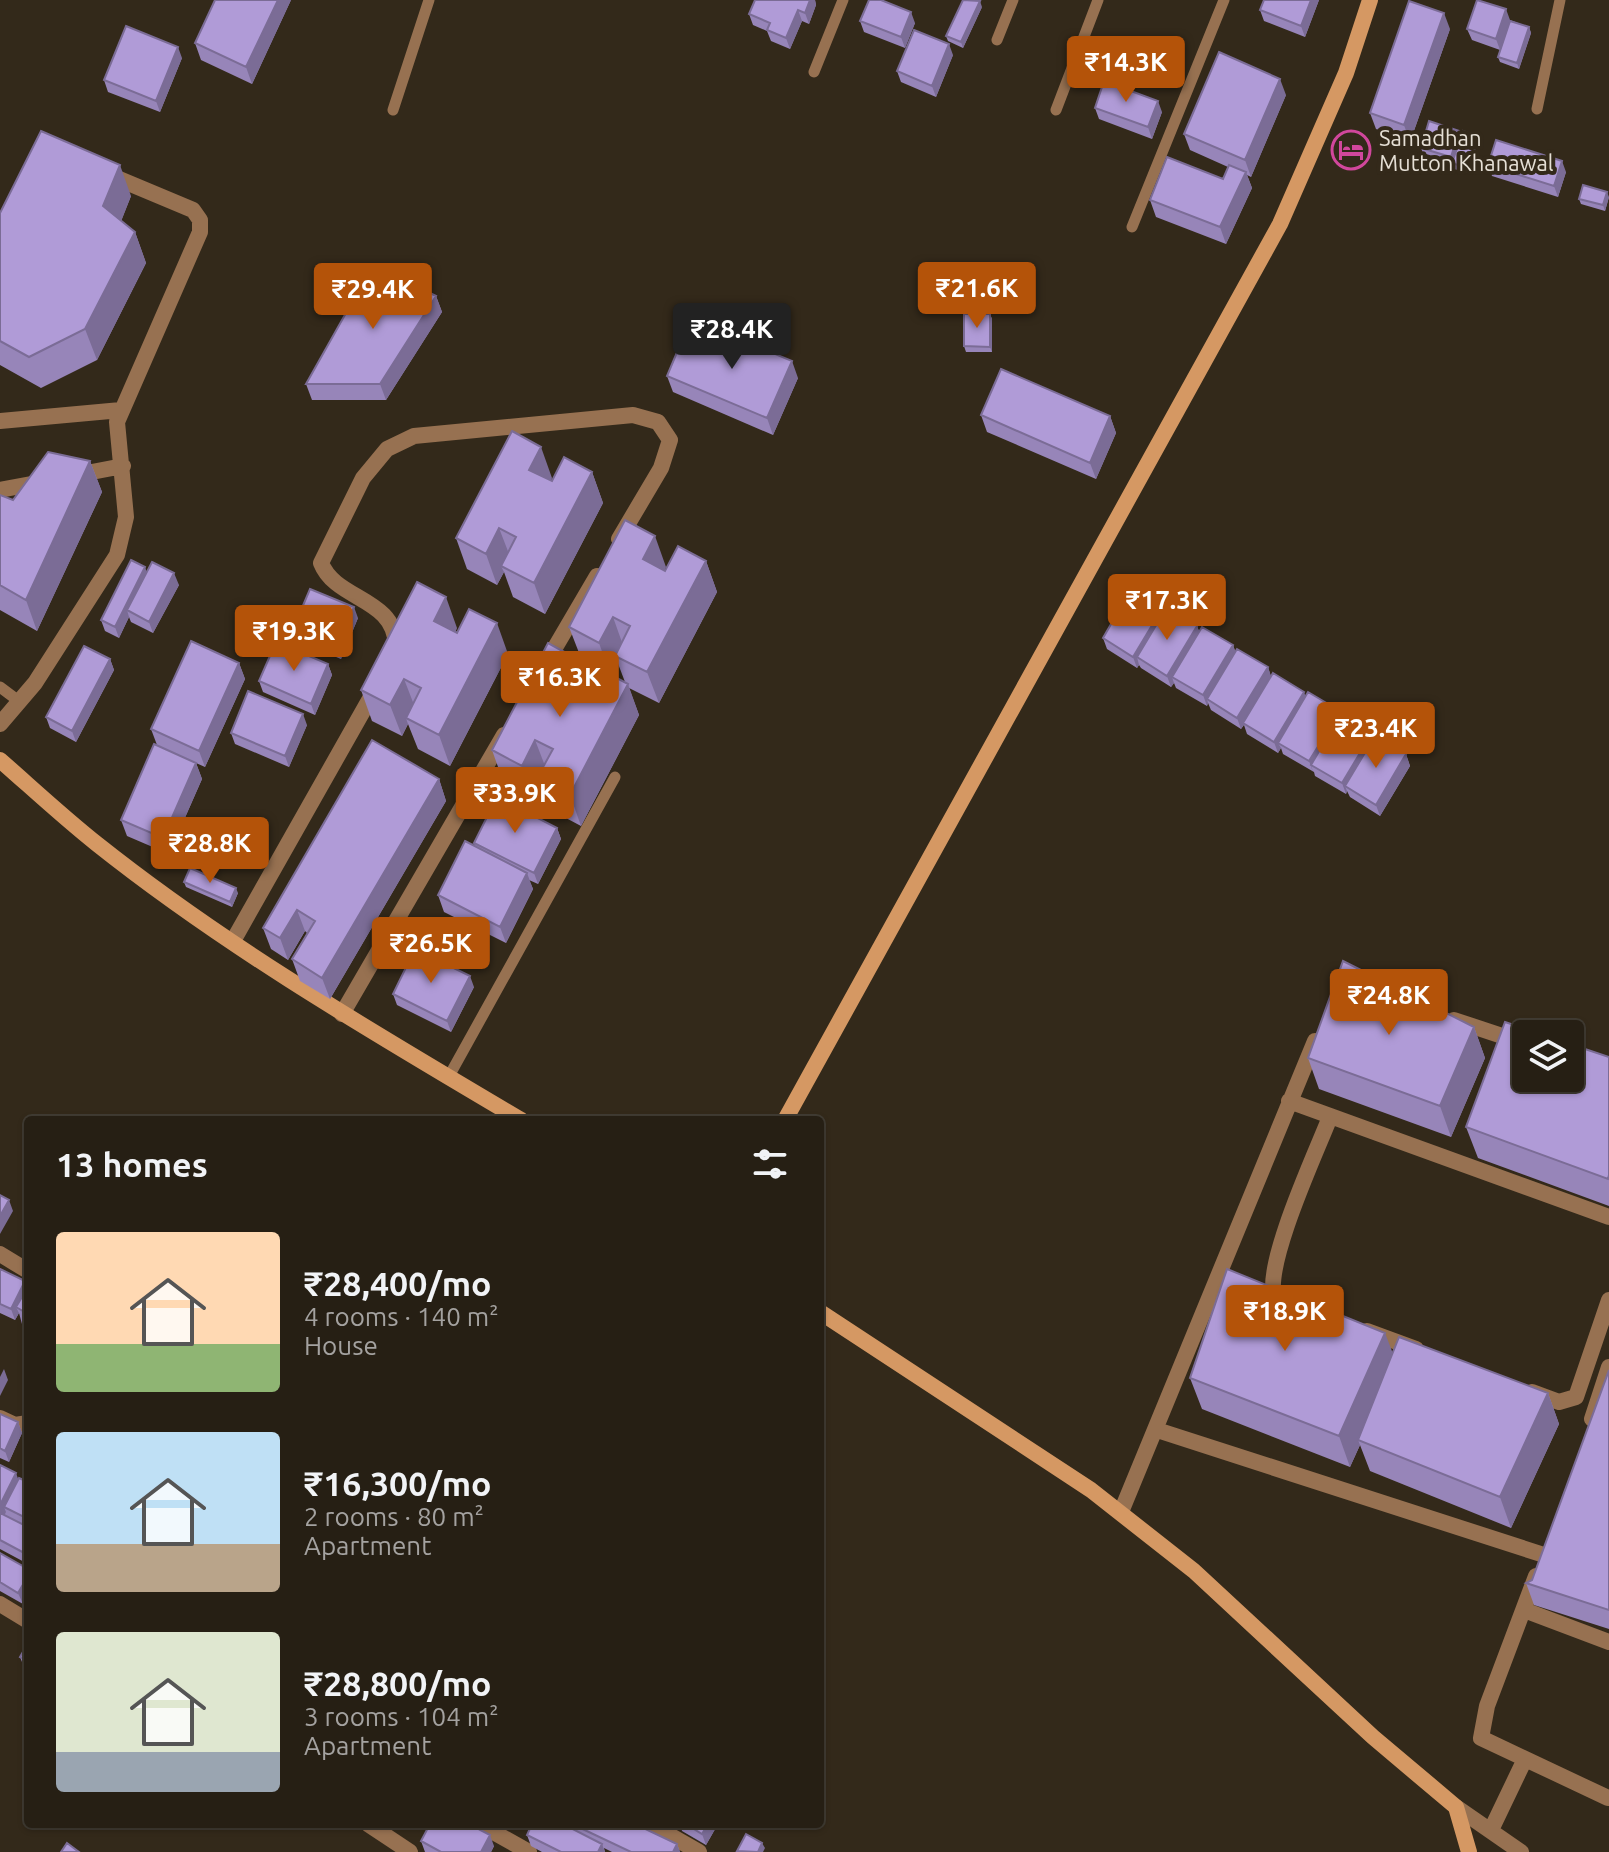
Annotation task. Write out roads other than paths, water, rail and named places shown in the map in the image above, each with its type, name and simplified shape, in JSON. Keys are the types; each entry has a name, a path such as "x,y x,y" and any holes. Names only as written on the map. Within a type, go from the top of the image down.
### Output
{"street":[{"path":"787,1116 1280,224 1329,117 1370,0"},
{"path":"0,724 20,702 117,555 126,517 117,422 200,232 200,220 193,210 94,169"},
{"path":"0,421 121,410"},
{"path":"233,941 396,653 395,631 376,605 327,578 321,563 363,478 387,449 414,436 633,415 658,422 670,440 661,468 534,684"},
{"path":"0,490 123,466"},
{"path":"342,1014 510,725"},
{"path":"0,760 97,844 233,941 342,1014 514,1116"},
{"path":"1440,1015 1512,1039"},
{"path":"1121,1512 1324,1022"},
{"path":"1289,1101 1609,1217"},
{"path":"1304,1308 1274,1297 1271,1285 1279,1253 1330,1117"},
{"path":"0,1254 24,1269"},
{"path":"1514,1385 1559,1402 1576,1397 1609,1300"},
{"path":"824,1315 1121,1512 1205,1581 1373,1737 1456,1807 1521,1852"},
{"path":"1349,1325 1439,1358"},
{"path":"1584,1441 1609,1367"},
{"path":"0,1418 15,1425 24,1424"},
{"path":"1157,1430 1547,1549 1487,1706 1481,1738 1608,1798"},
{"path":"0,1604 24,1619"},
{"path":"1524,1610 1609,1642"},
{"path":"1491,1830 1525,1759"},
{"path":"1456,1807 1469,1852"},
{"path":"374,1828 410,1852"},
{"path":"486,1828 529,1852"},
{"path":"657,1828 699,1852"}],"lane":[{"path":"393,110 429,0"},
{"path":"814,72 843,0"},
{"path":"997,40 1013,0"},
{"path":"1056,110 1098,0"},
{"path":"1132,227 1224,0"},
{"path":"1537,109 1560,0"},
{"path":"0,687 20,702"},
{"path":"448,1078 615,777"}],"place":[{"name":"Samadhan Mutton Khanawal","path":"1351,150"}]}
